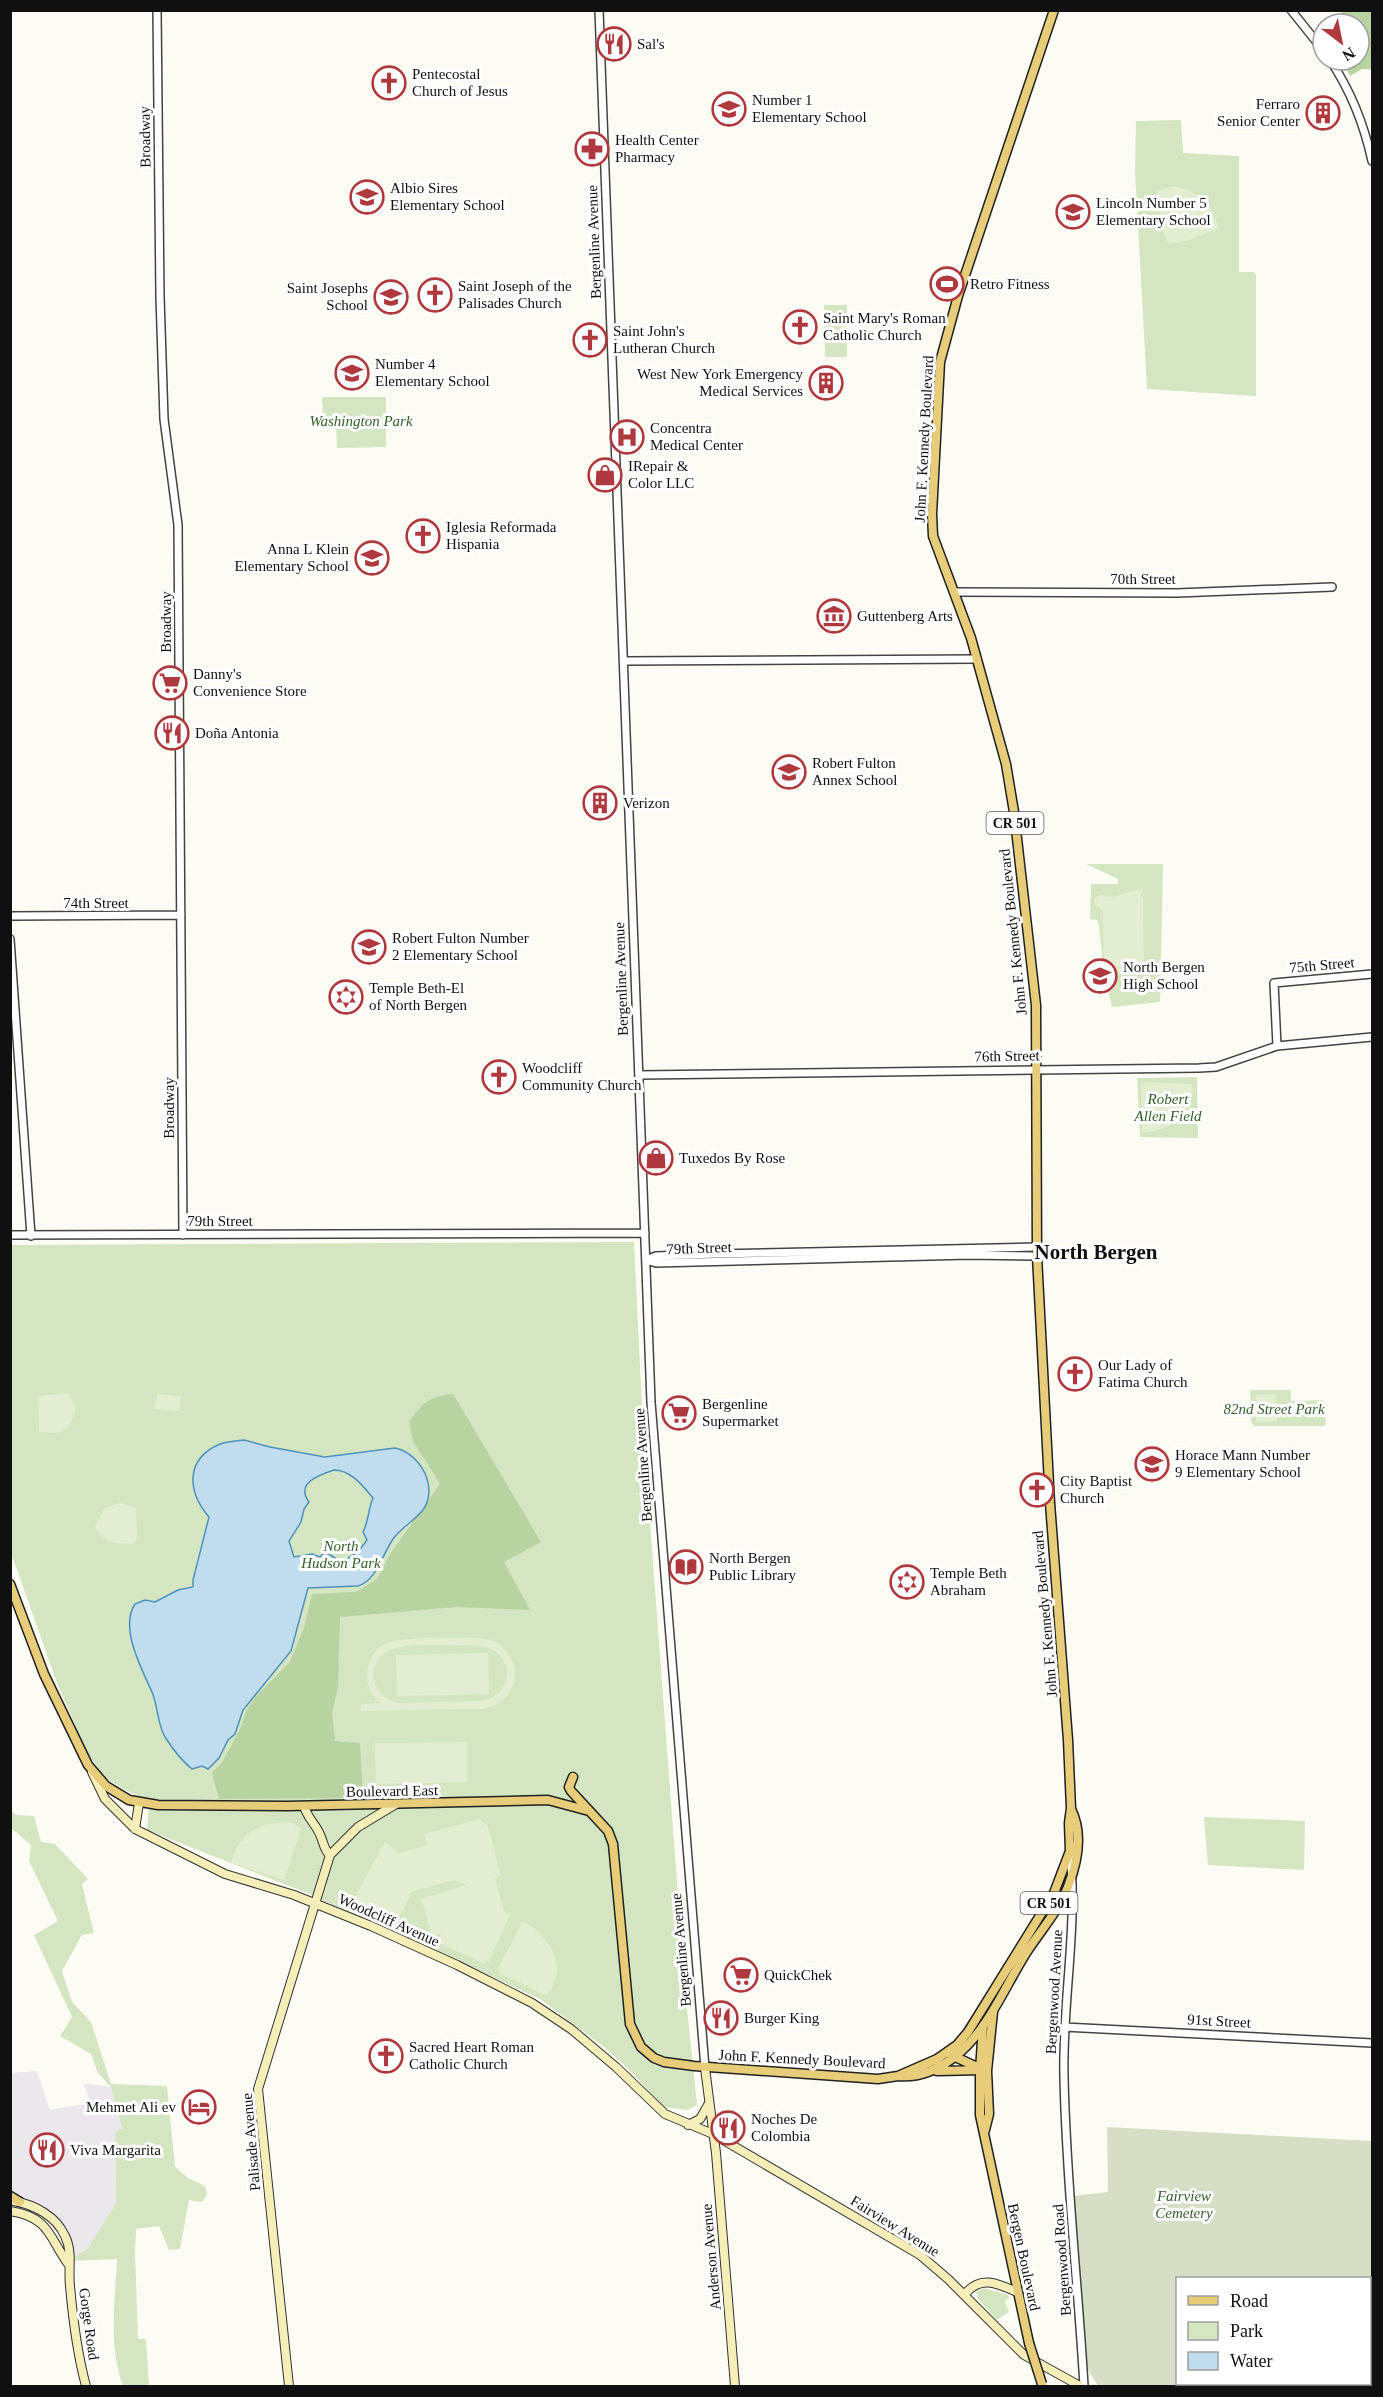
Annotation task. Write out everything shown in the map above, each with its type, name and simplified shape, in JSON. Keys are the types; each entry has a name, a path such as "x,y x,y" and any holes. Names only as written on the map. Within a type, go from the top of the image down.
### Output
{"main road":[{"name":"John F. Kennedy Boulevard","path":"898,2076 908,2077 934,2071 983,2024 989,2008 1054,1893 1070,1854 1071,1808 1066,1716 1050,1503 1037,1251 1036,1005 1014,812 1006,765 977,659 933,536 932,514 939,362 958,296 1054,10"},
{"name":"Boulevard East","path":"10,1584 44,1674 88,1766 106,1786 129,1800 139,1803 304,1806 548,1800 590,1811"},
{"name":"Woodcliff Avenue","path":"88,1766 105,1799 135,1829 225,1874 314,1902 454,1963 532,2003 571,2030 616,2067 659,2109 674,2120"},
{"path":"573,1777 570,1790 608,1831 614,1844 625,1981 630,2024 634,2036 641,2047 654,2058 664,2062 705,2067"},
{"path":"135,1829 139,1803"},
{"path":"304,1806 306,1815 319,1832 324,1849 330,1855 358,1827 396,1804"},
{"name":"John F. Kennedy Boulevard","path":"705,2067 878,2079 898,2076 950,2055 989,2008 1062,1897 1078,1851 1077,1820 1071,1808"},
{"name":"Palisade Avenue","path":"289,2386 258,2089 330,1855"},
{"name":"Bergen Boulevard","path":"989,2008 980,2115 1017,2292 1042,2385"},
{"name":"Bergen Boulevard","path":"983,2024 983,2070"},
{"path":"950,2055 983,2070"},
{"name":"Bergenline Avenue","path":"705,2067 711,2125"},
{"path":"934,2071 983,2070"},
{"path":"688,2125 700,2119 709,2104"},
{"name":"Fairview Avenue","path":"674,2120 713,2134 908,2247 931,2263 1024,2355 1082,2386"},
{"name":"Anderson Avenue","path":"711,2125 735,2386"},
{"name":"Gorge Road","path":"14,2200 34,2207 55,2222 65,2236 70,2252 69,2265 77,2345 86,2386"},
{"name":"Gorge Road","path":"10,2211 28,2216 47,2228 69,2265"},
{"path":"965,2295 975,2284 986,2282 1017,2292"}],"street":[{"name":"Broadway","path":"157,10 160,297 164,419 178,525 183,1235"},
{"name":"Bergenline Avenue","path":"599,10 655,1468 670,1623 705,2067"},
{"path":"1291,10 1311,35"},
{"path":"1338,72 1359,114 1372,161"},
{"name":"70th Street","path":"954,592 1177,593 1332,587"},
{"path":"625,661 977,659"},
{"name":"74th Street","path":"10,916 181,915"},
{"path":"10,939 31,1236"},
{"name":"75th Street","path":"1277,1046 1274,983 1372,974"},
{"name":"76th Street","path":"639,1075 1036,1069 1107,1071 1199,1068 1216,1066 1277,1046 1372,1037"},
{"name":"79th Street","path":"10,1235 645,1233"},
{"name":"79th Street","path":"646,1260 656,1256 716,1254 1037,1251"},
{"name":"Bergenwood Avenue","path":"1066,2132 1064,2027 1074,1900 1070,1854"},
{"name":"91st Street","path":"1064,2027 1372,2043"},
{"name":"Bergenwood Road","path":"1066,2132 1082,2386"}],"shaded area":[{"path":"37,2071 50,2110 91,2103 83,2083 111,2087 122,2130 115,2132 116,2203 88,2248 69,2261 71,2252 55,2222 11,2196 11,2073"}],"green space":[{"path":"1372,11 1372,69 1371,12 1342,12"},
{"path":"1181,120 1183,153 1239,156 1239,272 1254,272 1256,275 1256,396 1147,389 1135,171 1136,121"},
{"path":"1173,186 1190,191 1203,200 1213,212 1219,228 1190,240 1168,244 1163,231 1157,191"},
{"path":"824,305 847,305 847,357 825,357"},
{"name":"Washington Park","path":"322,397 386,397 386,447 337,448 336,422 323,422"},
{"path":"1086,864 1163,864 1160,1002 1112,1007 1104,974 1099,925 1097,920 1090,919 1091,884 1118,884 1118,879"},
{"path":"1144,888 1140,896 1143,897 1144,973 1104,974 1103,911 1094,904 1094,899 1100,895 1112,897"},
{"name":"Robert Allen Field","path":"1197,1077 1198,1138 1140,1137 1137,1078"},
{"path":"1145,1082 1192,1084 1192,1095 1190,1104 1179,1119 1161,1129 1142,1133 1141,1086"},
{"name":"North Hudson Park","path":"634,1242 643,1429 685,1989 697,2105 687,2110 664,2107 603,2046 540,1999 307,1893 147,1830 149,1801 103,1776 87,1752 57,1683 11,1553 10,1245"},
{"name":"82nd Street Park","path":"1250,1390 1291,1390 1291,1401 1323,1400 1326,1424 1324,1426 1254,1426 1251,1421"},
{"path":"69,1393 76,1410 70,1425 60,1433 39,1432 38,1396"},
{"path":"157,1394 181,1396 179,1411 155,1409"},
{"path":"453,1394 541,1542 504,1562 530,1610 456,1607 340,1617 338,1687 332,1713 335,1741 360,1743 363,1798 219,1799 212,1773 223,1761 255,1697 289,1663 304,1628 312,1594 356,1592 377,1579 390,1554 440,1484 413,1441 409,1422 427,1402"},
{"path":"1276,1394 1277,1421 1256,1422 1256,1395"},
{"path":"119,1503 136,1507 137,1540 132,1544 106,1539 95,1528 104,1508"},
{"path":"419,1638 488,1639 501,1646 509,1655 514,1666 515,1677 512,1688 505,1698 495,1705 481,1709 361,1711 361,1704 380,1703 369,1688 367,1675 371,1658 381,1646 393,1641","holes":["420,1645 478,1646 491,1649 500,1655 507,1673 506,1682 501,1691 492,1698 480,1701 397,1703 382,1695 374,1681 375,1667 379,1659 390,1650"]},
{"path":"488,1653 489,1694 397,1696 396,1655"},
{"path":"467,1742 467,1782 376,1784 375,1743"},
{"path":"10,1809 16,1815 34,1816 41,1842 55,1844 88,1879 82,1884 94,1933 82,1935 62,1971 72,2002 91,2022 111,2084 167,2086 175,2167 188,2178 205,2186 207,2194 202,2202 189,2200 180,2249 169,2250 159,2226 136,2229 138,2339 146,2339 149,2386 123,2386 118,2371 114,2340 117,2259 69,2261 88,2248 116,2203 115,2131 122,2129 111,2087 98,2073 91,2054 60,2036 72,2017 34,1935 58,1921 29,1861 31,1845 11,1828"},
{"path":"1204,1818 1305,1821 1304,1870 1208,1865"},
{"path":"480,1819 488,1826 501,1875 495,1878 504,1911 510,1915 489,1961 483,1963 437,1942 441,1933 432,1936 421,1899 467,1885 453,1880 411,1892 403,1911 394,1921 355,1904 353,1900 385,1842 399,1853 427,1845 424,1834"},
{"path":"292,1823 301,1829 284,1880 231,1863 238,1845 249,1833 264,1825"},
{"path":"523,1921 542,1935 554,1953 556,1974 547,1996 499,1973 498,1969"},
{"name":"Fairview Cemetery","path":"1107,2127 1372,2141 1372,2386 1098,2386 1088,2370 1083,2353 1073,2196 1108,2192"},
{"path":"984,2288 1008,2295 1005,2301 1009,2312 997,2320 977,2298 977,2291"}],"water":[{"path":"244,1440 325,1457 395,1448 404,1451 419,1464 428,1482 429,1491 423,1510 393,1539 375,1573 365,1583 358,1586 308,1588 291,1651 243,1710 235,1734 228,1740 219,1758 208,1769 202,1766 192,1769 174,1750 162,1732 154,1697 134,1648 130,1625 131,1614 135,1604 145,1600 155,1602 178,1590 193,1587 209,1517 197,1497 193,1476 195,1467 200,1458 209,1450 223,1443","holes":["334,1470 356,1480 373,1498 363,1532 367,1540 358,1552 342,1562 325,1552 320,1557 312,1554 294,1557 289,1541 301,1522 304,1509 309,1502 305,1495 307,1485 322,1474"]}],"place":[{"name":"Sal's","path":"614,44"},
{"name":"Pentecostal Church of Jesus","path":"389,83"},
{"name":"Number 1 Elementary School","path":"729,109"},
{"name":"Ferraro Senior Center","path":"1323,113"},
{"name":"Health Center Pharmacy","path":"592,149"},
{"name":"Albio Sires Elementary School","path":"367,197"},
{"name":"Lincoln Number 5 Elementary School","path":"1073,212"},
{"name":"Retro Fitness","path":"947,284"},
{"name":"Saint Joseph of the Palisades Church","path":"435,295"},
{"name":"Saint Josephs School","path":"391,297"},
{"name":"Saint Mary's Roman Catholic Church","path":"800,327"},
{"name":"Saint John's Lutheran Church","path":"590,340"},
{"name":"Number 4 Elementary School","path":"352,373"},
{"name":"West New York Emergency Medical Services","path":"826,383"},
{"name":"Concentra Medical Center","path":"627,437"},
{"name":"IRepair & Color LLC","path":"605,475"},
{"name":"Iglesia Reformada Hispania","path":"423,536"},
{"name":"Anna L Klein Elementary School","path":"372,558"},
{"name":"Guttenberg Arts","path":"834,616"},
{"name":"Danny's Convenience Store","path":"170,683"},
{"name":"Doña Antonia","path":"172,733"},
{"name":"Robert Fulton Annex School","path":"789,772"},
{"name":"Verizon","path":"600,803"},
{"name":"Robert Fulton Number 2 Elementary School","path":"369,947"},
{"name":"North Bergen High School","path":"1100,976"},
{"name":"Temple Beth-El of North Bergen","path":"346,997"},
{"name":"Woodcliff Community Church","path":"499,1077"},
{"name":"Tuxedos By Rose","path":"656,1158"},
{"name":"Our Lady of Fatima Church","path":"1075,1374"},
{"name":"Bergenline Supermarket","path":"679,1413"},
{"name":"Horace Mann Number 9 Elementary School","path":"1152,1464"},
{"name":"City Baptist Church","path":"1037,1490"},
{"name":"North Bergen Public Library","path":"686,1567"},
{"name":"Temple Beth Abraham","path":"907,1582"},
{"name":"QuickChek","path":"741,1975"},
{"name":"Burger King","path":"721,2018"},
{"name":"Sacred Heart Roman Catholic Church","path":"386,2056"},
{"name":"Mehmet Ali ev","path":"199,2107"},
{"name":"Noches De Colombia","path":"728,2128"},
{"name":"Viva Margarita","path":"47,2150"}],"district":[{"name":"North Bergen","path":"1096,1252"}]}
